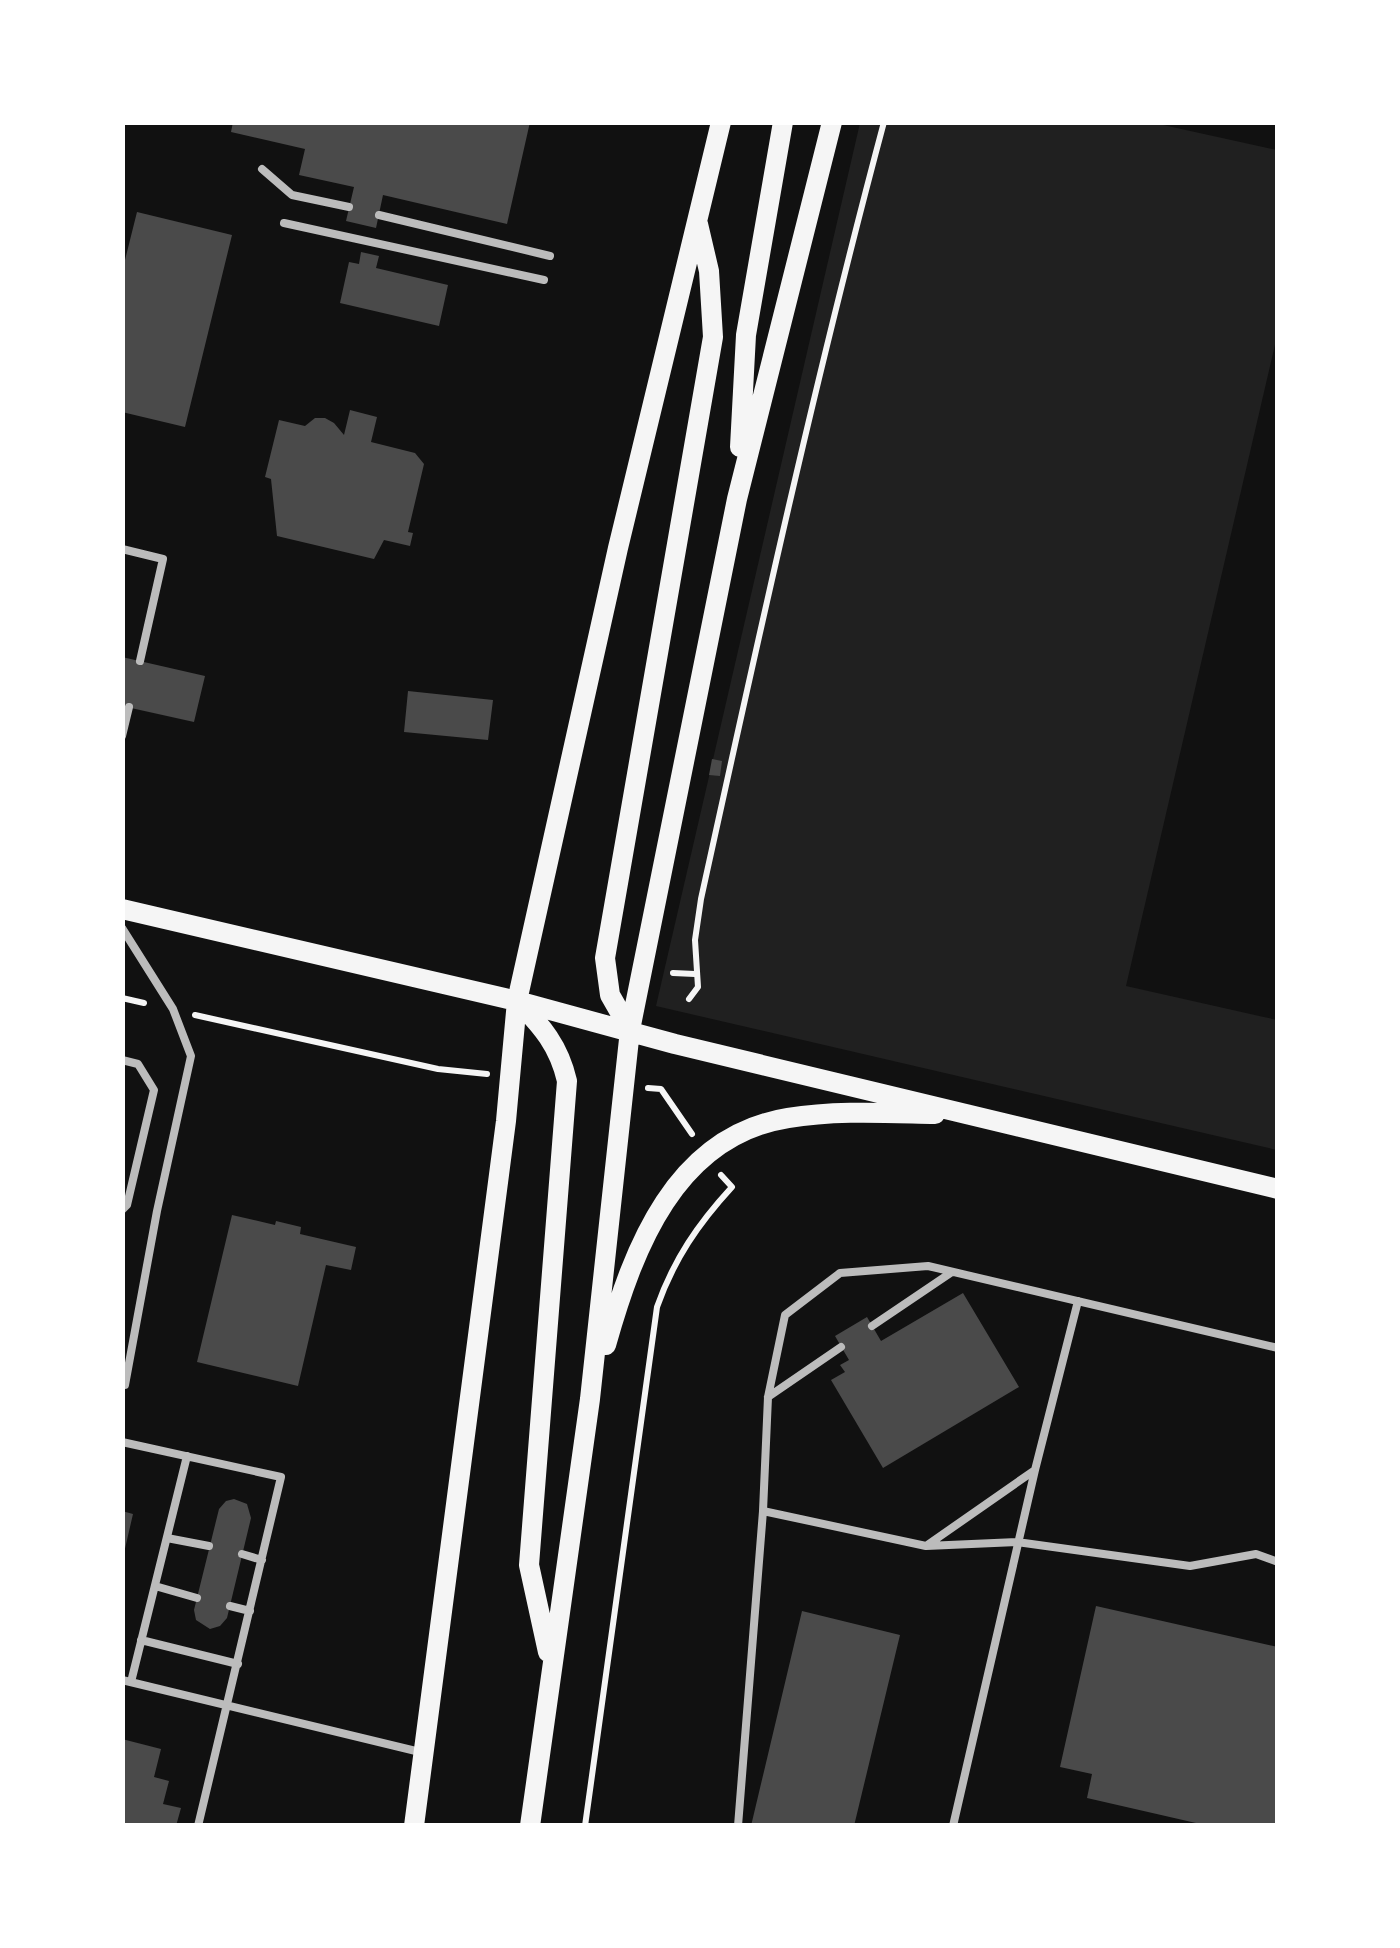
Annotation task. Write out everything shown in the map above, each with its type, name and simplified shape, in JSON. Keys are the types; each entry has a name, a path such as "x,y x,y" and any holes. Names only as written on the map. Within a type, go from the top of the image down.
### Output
{"main road":[{"path":"414,1826 506,1121 517,1001 696,216 721,122"},
{"path":"737,499 746,335 783,122"},
{"path":"530,1826 590,1399 630,1030 737,499 832,122"},
{"path":"630,1030 610,995 605,958 712,338 709,271 696,216"},
{"path":"122,909 517,1001 675,1044 1278,1189"},
{"path":"517,1001 550,1036 562,1058 567,1081 530,1565 552,1669"},
{"path":"590,1399 631,1265 651,1221 677,1185 706,1155 743,1133 783,1118 830,1112 977,1115"}],"lane":[{"path":"262,169 292,195 349,208"},
{"path":"379,215 550,256"},
{"path":"284,223 544,280"},
{"path":"122,549 163,558 140,661"},
{"path":"122,736 129,707"},
{"path":"122,928 160,986 183,1030 191,1056 125,1386 122,1385"},
{"path":"122,1060 138,1064 154,1090 127,1204 122,1210"},
{"path":"738,1826 768,1397 786,1315 840,1273 928,1266 1278,1348"},
{"path":"872,1326 952,1272"},
{"path":"953,1826 1034,1470 1078,1302"},
{"path":"768,1397 841,1348"},
{"path":"122,1442 281,1477 198,1826"},
{"path":"187,1456 127,1682 424,1753"},
{"path":"926,1546 1034,1470"},
{"path":"763,1510 926,1546 1017,1542 1190,1566 1256,1554 1278,1562"},
{"path":"166,1538 210,1546"},
{"path":"242,1554 262,1560"},
{"path":"155,1586 197,1598"},
{"path":"230,1606 250,1612"},
{"path":"141,1640 238,1664"}],"path":[{"path":"689,999 698,987 695,974 700,899 776,556 828,331 884,122"},
{"path":"673,973 695,974"},
{"path":"122,998 139,1002"},
{"path":"193,1014 459,1072"},
{"path":"662,1089 698,1144"},
{"path":"585,1826 657,1307 685,1244 706,1214 732,1188"}],"shaded area":[{"path":"860,123 1154,123 1277,150 1277,336 1126,986 1277,1020 1277,1150 656,1006"}],"building":[{"path":"233,122 530,122 507,224 383,195 376,228 346,221 354,187 299,175 305,149 231,132"},
{"path":"137,212 232,235 185,427 122,412 122,272"},
{"path":"361,252 379,256 376,268 448,285 439,326 340,303 349,262 359,264"},
{"path":"350,410 377,417 371,442 415,453 424,464 408,532 413,533 410,546 384,540 374,559 277,536 271,479 265,477 279,420 305,426 315,418 325,418 344,435"},
{"path":"122,657 205,676 194,722 122,706"},
{"path":"408,691 493,700 488,740 404,732"},
{"path":"712,759 722,761 720,776 709,775"},
{"path":"232,1215 301,1227 300,1234 356,1247 351,1270 326,1265 298,1386 197,1362"},
{"path":"963,1293 1019,1387 883,1468 831,1380 845,1372 840,1365 849,1360 835,1336 867,1317 881,1341"},
{"path":"234,1499 247,1504 251,1518 227,1618 210,1629 196,1620 194,1610 219,1509"},
{"path":"122,1511 133,1514 124,1553 122,1553"},
{"path":"1096,1606 1278,1647 1278,1826 1209,1826 1087,1798 1092,1774 1060,1767"},
{"path":"802,1611 900,1635 854,1826 751,1826"},
{"path":"122,1739 161,1749 154,1777 169,1781 163,1804 181,1808 176,1826 122,1826"}]}
